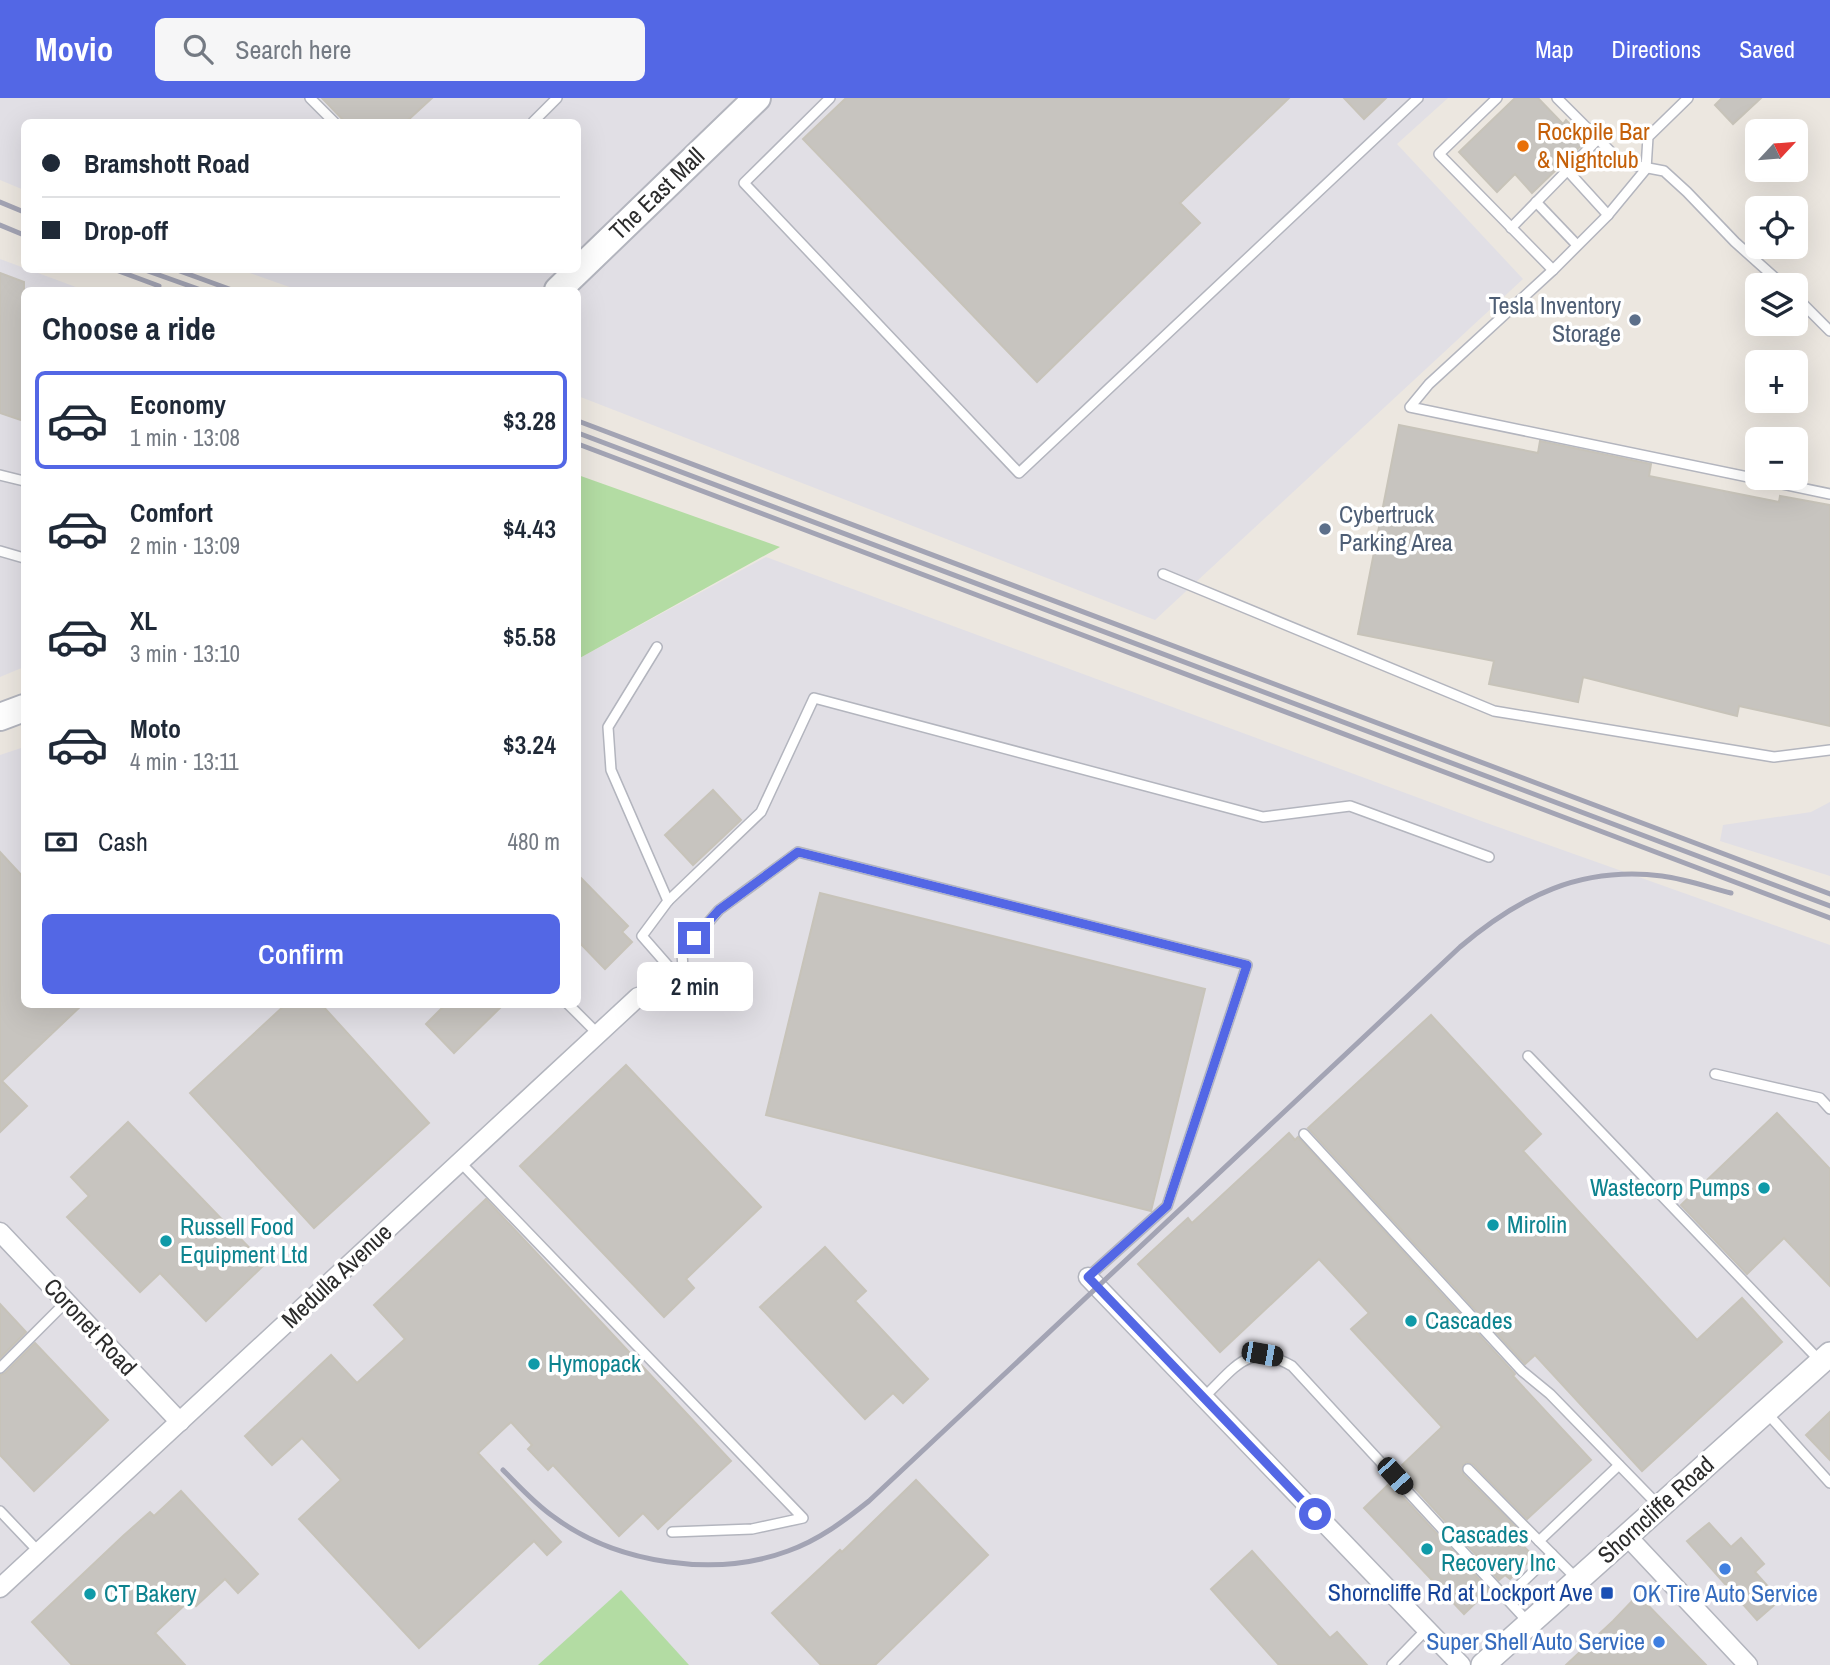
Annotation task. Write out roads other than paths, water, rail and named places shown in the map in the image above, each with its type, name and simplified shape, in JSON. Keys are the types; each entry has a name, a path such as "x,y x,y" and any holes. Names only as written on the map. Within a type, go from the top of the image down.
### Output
{"main road":[{"name":"The East Mall","path":"581,268 757,98"},
{"name":"The East Mall","path":"561,287 576,273"},
{"path":"0,717 21,709"}],"street":[{"name":"Medulla Avenue","path":"0,1588 638,997 684,984"},
{"name":"Coronet Road","path":"0,1232 180,1422"},
{"path":"1088,1277 1461,1665"},
{"name":"Shorncliffe Road","path":"1483,1665 1825,1358"},
{"path":"1627,1536 1748,1665"}],"lane":[{"path":"310,98 331,119"},
{"path":"536,119 557,98"},
{"path":"831,98 744,183 1019,474 1418,98"},
{"path":"1497,98 1439,153 1553,270"},
{"path":"1557,98 1622,163 1664,171 1770,273"},
{"path":"1688,98 1648,137 1646,169 1608,215 1553,270 1429,384 1410,407 1830,494"},
{"path":"1511,228 1598,139"},
{"path":"1567,170 1608,215"},
{"path":"1536,202 1577,245"},
{"path":"1808,309 1830,331"},
{"path":"0,475 21,480"},
{"path":"0,551 21,557"},
{"path":"1163,574 1494,711 1774,757 1830,750"},
{"path":"657,647 608,727 611,770 668,901"},
{"path":"684,984 642,936 668,901 761,812 814,698 1263,817 1350,806 1489,857"},
{"path":"684,984 682,953 719,910 798,852 1247,965 1167,1206 1088,1277"},
{"path":"572,1008 598,1034"},
{"path":"1528,1056 1825,1358"},
{"path":"1715,1074 1820,1098 1830,1109"},
{"path":"1304,1135 1521,1371 1550,1394 1660,1506"},
{"path":"460,1162 803,1518 752,1529 672,1532"},
{"path":"0,1368 66,1302"},
{"path":"1204,1397 1242,1362 1262,1354 1276,1357 1292,1366 1529,1624"},
{"path":"1766,1411 1830,1483"},
{"path":"1539,1541 1619,1465"},
{"path":"1468,1469 1578,1580"},
{"path":"0,1511 40,1552"},
{"path":"1506,1598 1552,1555"},
{"path":"1392,1665 1426,1630"}],"railway":[{"path":"0,202 21,211"},
{"path":"0,225 21,234"},
{"path":"124,273 159,286"},
{"path":"153,273 193,287"},
{"path":"185,273 224,287"},
{"path":"581,422 1830,894"},
{"path":"581,434 1830,906"},
{"path":"581,445 1830,918"},
{"path":"503,1470 554,1517 579,1533 636,1556 667,1562 730,1564 760,1559 799,1547 831,1529 869,1501 1460,947 1505,913 1553,889 1605,876 1662,876 1731,893"}],"place":[{"name":"Rockpile Bar & Nightclub","path":"1523,146"},
{"name":"Tesla Inventory Storage","path":"1635,320"},
{"name":"Cybertruck Parking Area","path":"1325,529"},
{"name":"Wastecorp Pumps","path":"1764,1188"},
{"name":"Mirolin","path":"1493,1225"},
{"name":"Russell Food Equipment Ltd","path":"166,1241"},
{"name":"Cascades","path":"1411,1321"},
{"name":"Hymopack","path":"534,1364"},
{"name":"Cascades Recovery Inc","path":"1427,1549"},
{"name":"OK Tire Auto Service","path":"1725,1569"},
{"name":"Shorncliffe Rd at Lockport Ave","path":"1607,1593"},
{"name":"CT Bakery","path":"90,1594"},
{"name":"Super Shell Auto Service","path":"1659,1642"}]}
